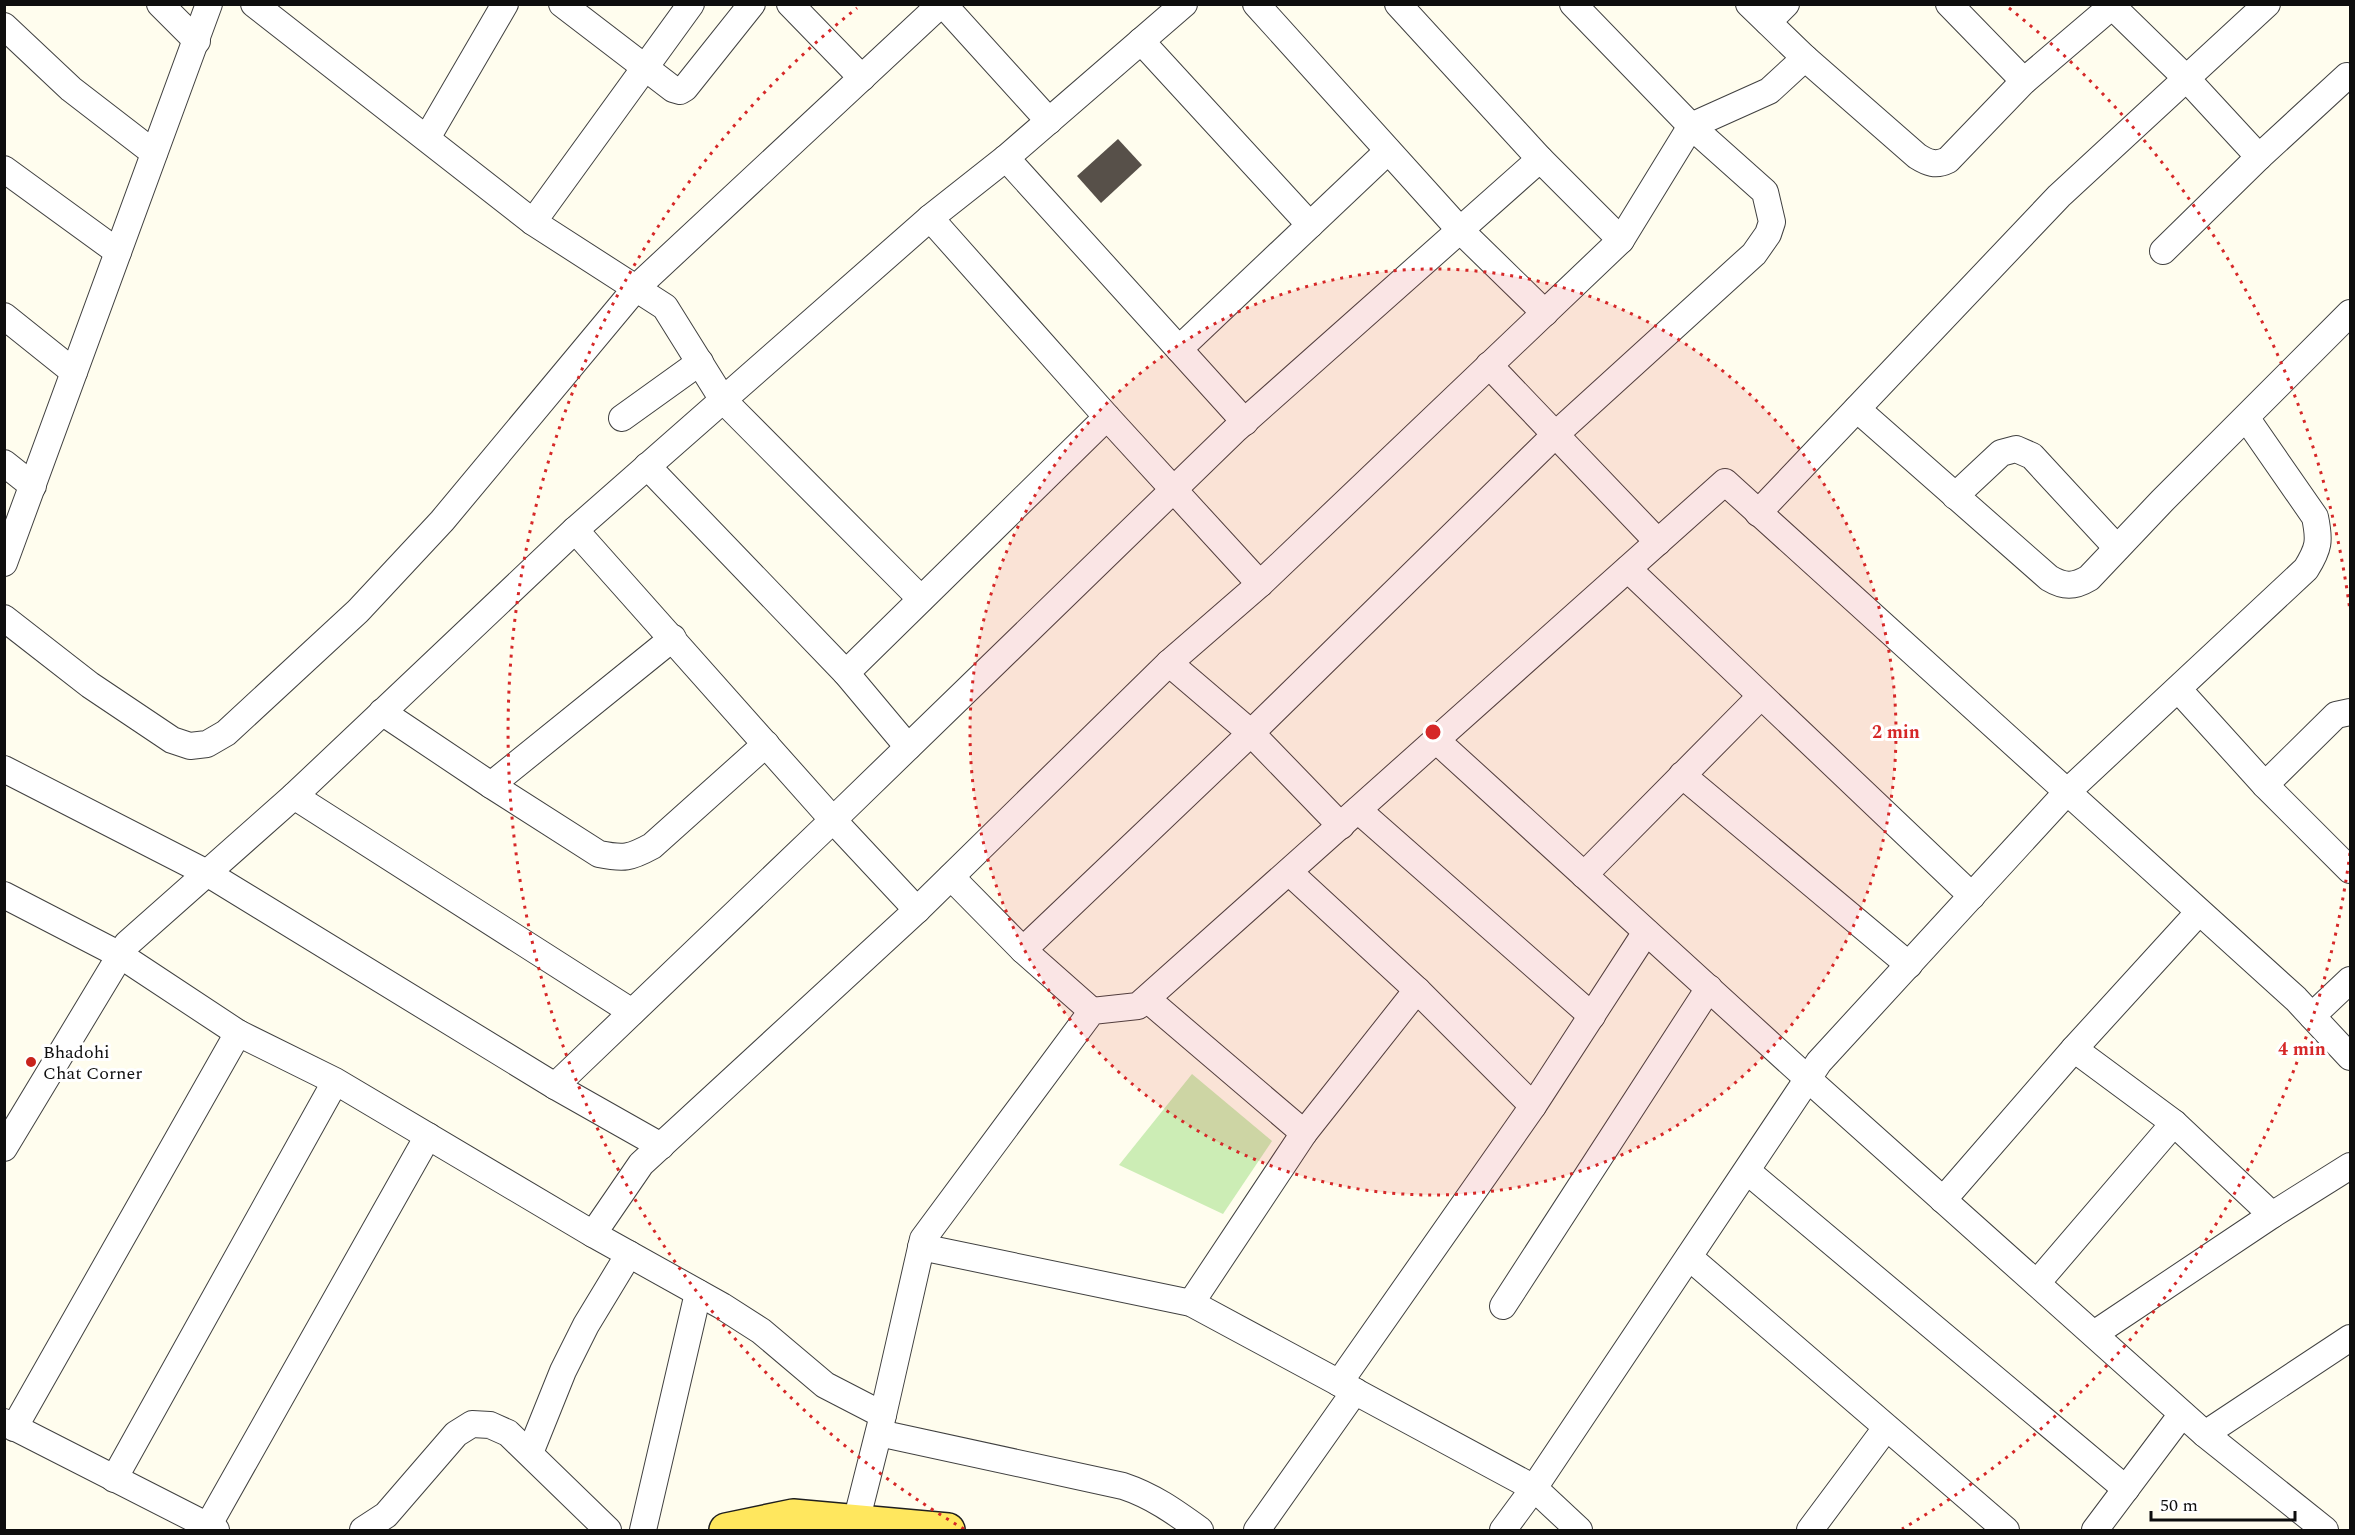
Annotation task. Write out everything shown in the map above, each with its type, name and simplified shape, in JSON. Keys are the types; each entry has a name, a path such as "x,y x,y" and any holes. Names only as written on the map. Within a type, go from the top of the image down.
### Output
{"main road":[{"path":"726,1530 793,1516 869,1525 948,1530"}],"street":[{"path":"160,4 197,41"},
{"path":"4,563 209,4"},
{"path":"254,4 533,222 665,307 723,400 921,600"},
{"path":"427,138 506,4"},
{"path":"562,4 673,89 683,90 752,4"},
{"path":"533,222 691,4"},
{"path":"790,4 862,78"},
{"path":"4,618 90,685 172,740 190,746 207,744 226,734 366,603 442,521 636,288 942,4 1049,121"},
{"path":"4,1148 127,944 294,796 575,530 930,218 1006,158 1184,4"},
{"path":"1256,4 1460,230 1545,313"},
{"path":"1398,4 1540,159 1621,240"},
{"path":"1023,950 1251,733 1556,434 1754,254 1768,234 1772,222 1765,192 1691,126 1573,4"},
{"path":"1749,4 1805,58 1917,156 1933,164 1948,160 2024,81 2111,5 2186,78 2259,157"},
{"path":"1768,22 1786,4"},
{"path":"1949,4 2024,81"},
{"path":"1758,513 2059,196 2267,4"},
{"path":"4,26 71,89 154,153"},
{"path":"1141,41 1310,225"},
{"path":"593,1234 641,1164 951,877 1169,663 1260,584 1621,240 1691,126 1769,91 1805,58"},
{"path":"2163,251 2259,157 2347,76"},
{"path":"1179,349 1388,151"},
{"path":"1006,158 1245,422"},
{"path":"555,1086 1245,422 1540,159"},
{"path":"4,169 118,252"},
{"path":"930,218 1107,417 1260,584"},
{"path":"1857,409 2049,578 2059,584 2078,585 2089,578 2350,313"},
{"path":"4,316 74,372"},
{"path":"622,418 700,362"},
{"path":"1489,365 1658,542"},
{"path":"846,673 1107,417"},
{"path":"1503,1530 1534,1488 1819,1062 2067,792 2306,569 2317,552 2319,535 2315,517 2247,419"},
{"path":"1955,496 2001,453 2016,449 2032,456 2118,548"},
{"path":"4,463 33,486"},
{"path":"647,466 846,673 908,747"},
{"path":"869,1525 881,1424 923,1239 1092,1011 1138,1006 1147,999 1725,482 2199,912 2312,1016 2350,1057"},
{"path":"575,530 916,910"},
{"path":"1628,568 1972,896"},
{"path":"491,785 673,639"},
{"path":"1169,663 1349,818 1592,1016"},
{"path":"2178,689 2265,785 2350,870"},
{"path":"1584,875 1761,696"},
{"path":"382,712 599,854 619,858 633,857 652,846 765,744"},
{"path":"2265,785 2336,716 2350,712"},
{"path":"1437,740 1808,1079 2182,1414 2325,1530"},
{"path":"4,769 207,873 555,1086 661,1146"},
{"path":"1683,775 1909,965"},
{"path":"294,796 632,1012"},
{"path":"1289,872 1417,990 1533,1106"},
{"path":"951,877 1023,950 1092,1011"},
{"path":"4,895 120,955 238,1033 335,1082 761,1331 825,1385 881,1424 1145,1493 1164,1503 1200,1530"},
{"path":"1943,1200 2074,1049 2199,912"},
{"path":"1257,1530 1347,1387 1646,932"},
{"path":"2312,1016 2350,980"},
{"path":"1503,1306 1709,988"},
{"path":"1191,1303 1304,1133 1417,990"},
{"path":"1147,999 1304,1133"},
{"path":"238,1033 9,1425 212,1528 428,1136"},
{"path":"2074,1049 2174,1123 2272,1215"},
{"path":"114,1479 335,1082"},
{"path":"2037,1283 2174,1123"},
{"path":"2094,1334 2272,1215 2350,1166"},
{"path":"1747,1171 2126,1490"},
{"path":"921,1247 1191,1303 1534,1488 1579,1530"},
{"path":"530,1453 563,1371 586,1325 628,1254"},
{"path":"1689,1257 2006,1530"},
{"path":"643,1530 698,1293"},
{"path":"2205,1434 2350,1338"},
{"path":"2095,1530 2182,1414"},
{"path":"363,1530 386,1515 456,1434 472,1424 490,1425 508,1433 608,1530"},
{"path":"1810,1530 1886,1428"}],"green space":[{"path":"1192,1074 1272,1141 1223,1214 1119,1165"}],"building":[{"path":"1118,139 1142,165 1101,203 1077,176"}],"place":[{"name":"Bhadohi Chat Corner","path":"31,1062"}]}
